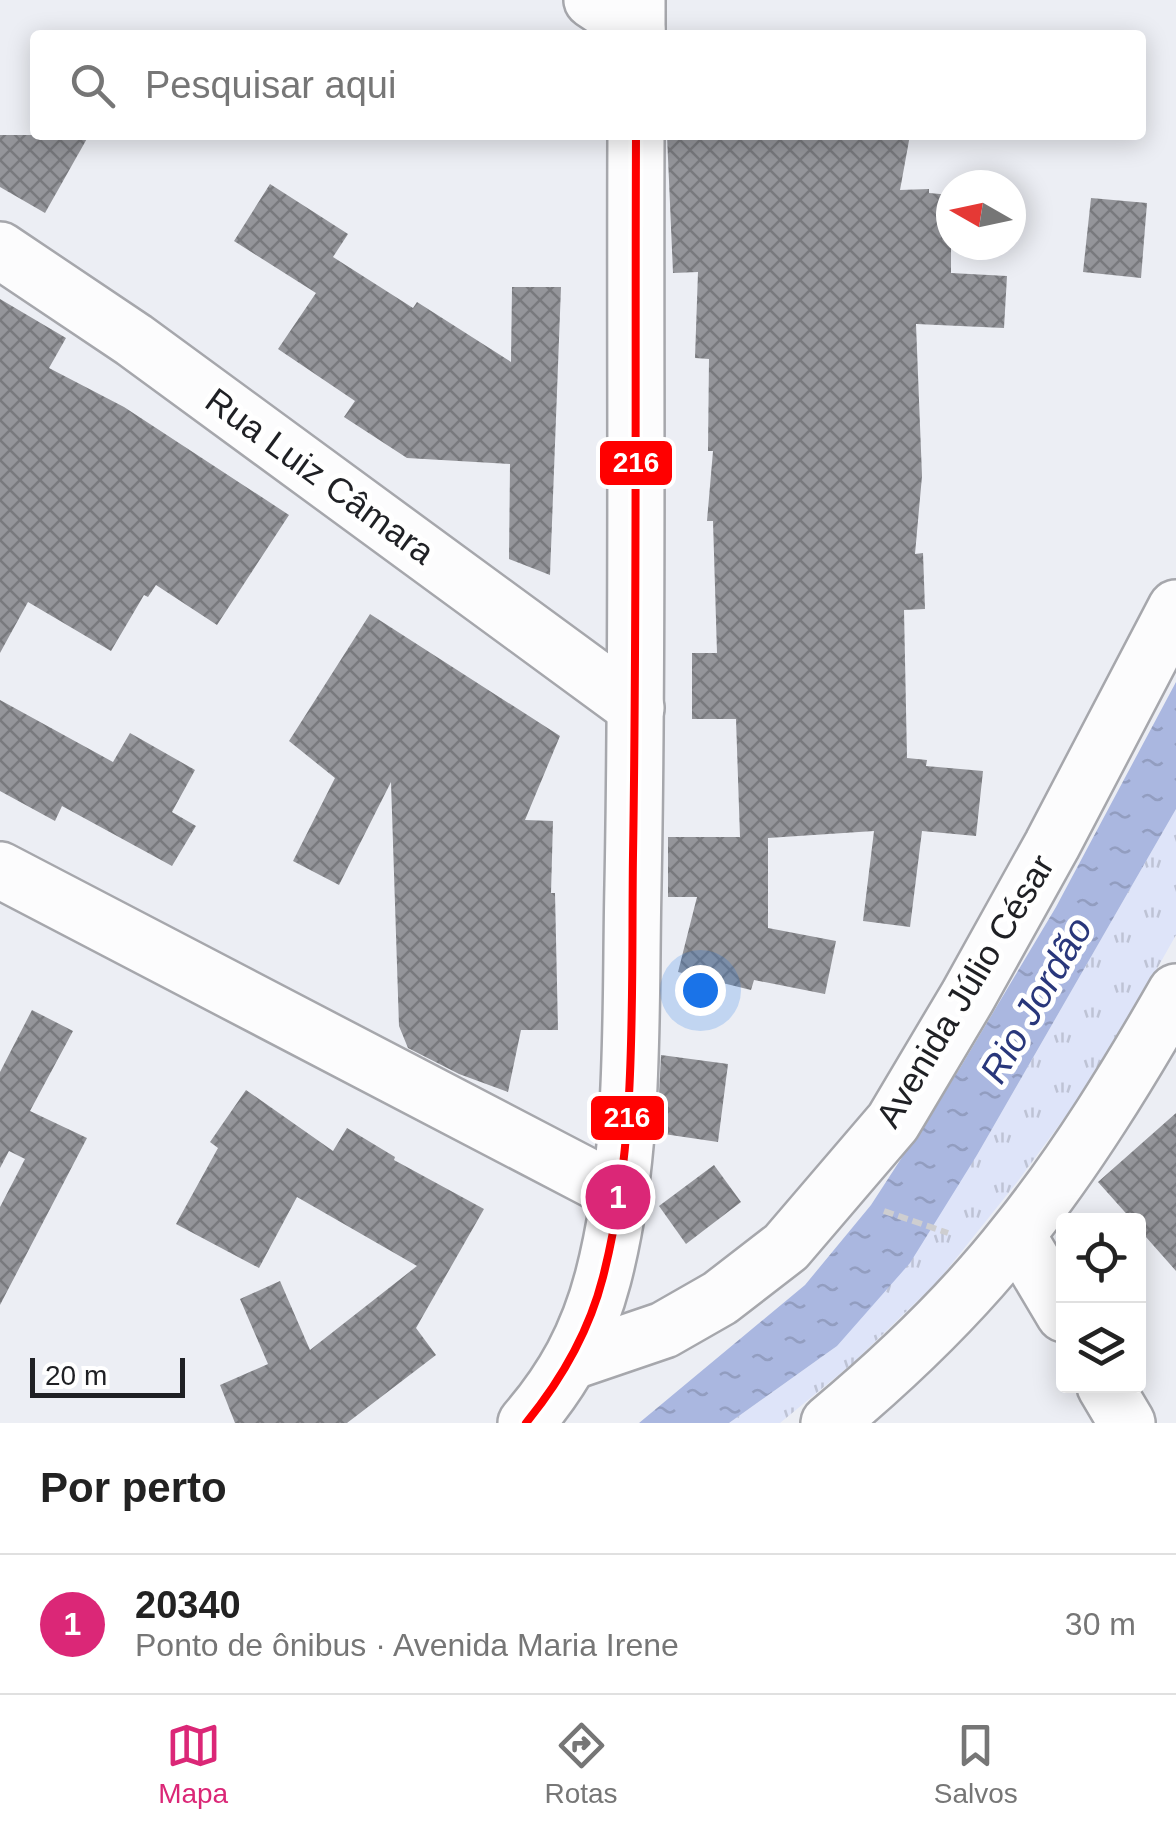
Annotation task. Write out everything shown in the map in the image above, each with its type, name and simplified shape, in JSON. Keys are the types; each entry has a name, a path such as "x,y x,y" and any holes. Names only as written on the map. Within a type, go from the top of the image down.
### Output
{"street":[{"path":"592,0 637,22"},
{"path":"526,1423 573,1360 603,1278 619,1193 628,1101 636,708 636,140"},
{"name":"Rua Luiz Câmara","path":"0,250 134,340 636,708"},
{"name":"Avenida Júlio César","path":"573,1360 664,1330 720,1298 786,1246 893,1122 1052,845 1176,608"},
{"path":"0,870 619,1193"},
{"path":"829,1423 871,1388 930,1328 991,1237 1130,1072 1176,992"},
{"path":"991,1237 1056,1306"},
{"path":"1109,1393 1127,1423"}],"path":[{"path":"880,1210 991,1237"}],"green space":[{"path":"1176,809 1176,935 1101,1068 938,1281 853,1363 780,1423 729,1423 837,1346 977,1155"}],"water":[{"name":"Rio Jordão","path":"1176,682 1176,809 977,1155 910,1263 837,1346 729,1423 639,1423 805,1285 871,1205 960,1068 1056,907"}],"building":[{"path":"0,135 30,135 30,140 86,140 45,213 0,187"},
{"path":"667,140 909,140 900,190 929,189 929,193 936,194 936,260 951,260 951,273 1007,276 1004,328 916,324 922,476 915,554 923,553 925,609 904,610 907,758 927,760 926,766 983,771 976,836 922,831 910,927 863,921 874,831 768,838 768,928 836,941 825,994 754,980 751,990 678,972 697,897 668,897 668,837 740,837 736,719 692,719 692,653 717,653 713,521 707,521 713,451 708,451 709,359 695,358 698,272 673,273"},
{"path":"270,184 348,234 333,257 413,308 417,302 511,362 512,287 561,287 550,575 509,559 510,464 407,458 344,417 355,401 278,349 316,293 234,241"},
{"path":"1091,198 1147,203 1141,278 1083,272"},
{"path":"0,299 66,338 49,368 124,407 289,515 217,625 156,585 148,597 144,595 111,651 28,602 0,653"},
{"path":"370,614 560,736 525,820 553,821 551,893 555,893 558,1030 521,1030 508,1092 459,1074 408,1048 399,1026 391,782 339,885 293,861 335,778 289,741"},
{"path":"0,700 113,762 130,733 195,770 172,812 196,826 172,866 62,806 55,821 0,791"},
{"path":"32,1010 73,1031 30,1111 87,1138 0,1305 0,1207 25,1159 9,1151 0,1168 0,1072"},
{"path":"661,1055 728,1064 718,1142 657,1133"},
{"path":"246,1090 333,1151 347,1128 395,1157 394,1160 484,1209 416,1328 436,1355 347,1423 235,1423 220,1385 268,1364 240,1299 280,1281 310,1350 417,1266 297,1197 259,1268 176,1224 218,1148 210,1142"},
{"path":"1176,1113 1176,1271 1146,1237 1146,1213 1126,1213 1098,1182"},
{"path":"714,1165 741,1202 686,1244 659,1206"}],"transit line":[{"name":"216","path":"526,1423 573,1354 597,1297 614,1225 627,1120 632,1014 636,140"}],"place":[{"name":"20340","path":"618,1197"}]}
